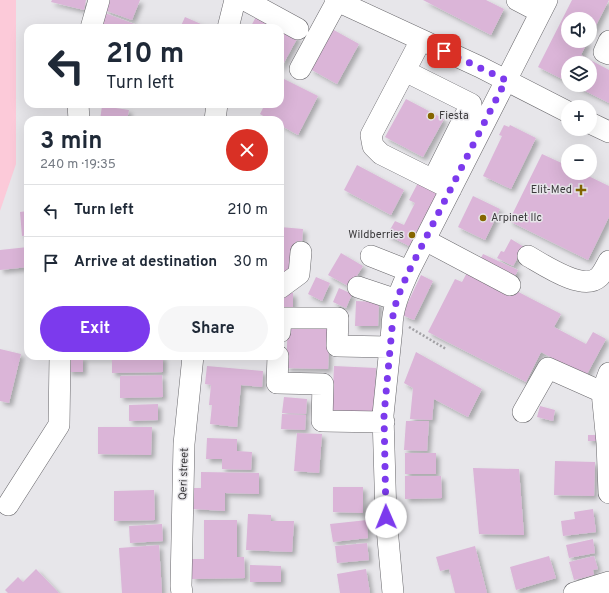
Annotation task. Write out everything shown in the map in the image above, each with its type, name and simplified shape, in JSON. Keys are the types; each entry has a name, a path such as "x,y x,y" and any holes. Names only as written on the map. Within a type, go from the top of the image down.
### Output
{"street":[{"path":"92,24 99,0"},
{"path":"229,24 235,0"},
{"path":"245,0 298,30"},
{"path":"300,69 336,0 506,80 561,108"},
{"path":"442,184 506,80 544,6 517,0"},
{"path":"421,40 371,135 373,146 381,154 442,184"},
{"path":"609,41 604,52 609,54"},
{"path":"393,593 386,517 384,422 389,347 394,308 409,271 425,240 442,184 471,104 405,71"},
{"path":"597,126 609,132"},
{"path":"425,240 510,285"},
{"path":"284,285 298,274 301,252"},
{"path":"371,256 409,271"},
{"path":"528,256 573,280 588,282 600,276 609,261"},
{"path":"358,287 394,308"},
{"path":"284,318 338,318 337,346 389,347"},
{"path":"8,505 59,425 60,360"},
{"name":"Qeri street","path":"182,593 184,444 193,360"},
{"path":"278,360 277,383 322,384 322,421 384,422"},
{"path":"523,412 548,368 602,392"},
{"path":"609,373 602,392 607,443 609,493"},
{"path":"574,593 609,582"}],"path":[{"path":"394,308 446,349"}],"shaded area":[{"path":"0,0 16,0 16,164 0,211"}],"building":[{"path":"52,0 86,0 84,10 51,2"},
{"path":"108,0 140,0 132,20 104,10"},
{"path":"423,0 486,0 504,9 491,35"},
{"path":"572,0 609,0 597,23 597,12 566,12"},
{"path":"105,13 134,24 101,24"},
{"path":"257,15 274,24 252,24"},
{"path":"185,17 201,24 182,24"},
{"path":"561,22 561,48 584,48 581,55 583,56 561,56 561,78 538,67"},
{"path":"284,29 298,37 284,63"},
{"path":"332,29 359,44 337,84 310,69"},
{"path":"597,64 609,70 609,103 587,92 597,92"},
{"path":"284,79 318,96 298,135 284,127 284,116 263,116 260,114 263,108 284,108"},
{"path":"406,99 444,119 423,157 385,137"},
{"path":"102,108 129,110 128,116 101,116"},
{"path":"504,125 509,127 510,125 536,138 511,189 483,176 502,136 499,135"},
{"path":"542,154 561,163 561,180 597,180 609,186 609,217 588,260 509,221"},
{"path":"357,165 404,190 391,215 344,190"},
{"path":"420,179 439,189 409,246 387,235 395,221 404,225 415,203 409,200"},
{"path":"473,196 500,209 485,240 458,227"},
{"path":"20,212 24,212 24,236 22,236"},
{"path":"284,227 303,229 302,242 296,241 293,275 284,274"},
{"path":"511,239 524,247 513,266 497,258 501,251 504,252"},
{"path":"24,247 24,267 0,270 0,250"},
{"path":"341,253 363,266 350,287 328,275"},
{"path":"483,254 518,270 513,280 478,264"},
{"path":"470,267 561,314 554,327 586,344 593,332 606,339 586,376 541,352 526,382 428,332 455,279 462,282"},
{"path":"421,275 433,281 414,320 402,315"},
{"path":"316,277 330,283 322,301 308,294"},
{"path":"339,288 352,294 346,308 333,302"},
{"path":"284,293 293,293 293,307 284,307"},
{"path":"356,301 379,302 378,326 355,326"},
{"path":"288,323 330,325 328,369 286,368"},
{"path":"0,349 21,354 9,403 0,401"},
{"path":"416,352 482,389 468,417 434,399 432,420 410,419 413,388 404,383"},
{"path":"68,360 83,360 83,372 68,372"},
{"path":"112,360 163,360 163,372 112,373"},
{"path":"207,366 263,371 262,387 241,385 237,427 210,424 212,405 209,405 211,385 205,384"},
{"path":"334,366 376,368 374,412 332,411"},
{"path":"162,375 163,397 120,398 120,376"},
{"path":"284,397 307,399 306,414 282,413"},
{"path":"158,404 158,420 129,421 129,405"},
{"path":"540,406 555,410 553,421 537,417"},
{"path":"282,414 306,415 305,430 281,429"},
{"path":"406,421 429,421 427,451 404,450"},
{"path":"98,427 152,427 151,455 98,454"},
{"path":"297,433 322,434 319,473 294,471"},
{"path":"588,435 602,435 602,441 588,441"},
{"path":"207,438 237,439 237,451 252,452 251,470 222,469 222,459 206,459"},
{"path":"405,453 436,453 436,474 405,474"},
{"path":"555,461 595,462 594,496 554,495"},
{"path":"473,468 519,469 524,535 479,534"},
{"path":"201,472 259,473 259,494 225,493 225,511 193,509 194,488 201,488"},
{"path":"405,476 441,476 442,498 405,499"},
{"path":"333,487 363,487 363,513 333,512"},
{"path":"154,490 155,520 114,521 114,491"},
{"path":"593,509 596,532 563,536 561,521 575,519 574,512"},
{"path":"248,514 271,515 271,521 294,521 292,552 246,550"},
{"path":"204,520 237,520 237,557 244,557 245,578 192,579 192,559 204,559"},
{"path":"367,520 368,538 333,542 330,524"},
{"path":"162,524 163,541 130,543 129,526"},
{"path":"593,539 595,553 569,558 566,545"},
{"path":"367,543 369,560 337,563 335,546"},
{"path":"159,545 162,593 122,593 119,548"},
{"path":"475,546 487,593 455,593 449,569 440,571 436,557"},
{"path":"549,556 556,578 516,590 510,567"},
{"path":"594,556 598,569 593,570 594,575 574,580 569,562"},
{"path":"250,565 281,566 281,582 250,582"},
{"path":"36,569 59,593 8,593 5,590 18,577 23,582"},
{"path":"366,569 370,593 340,593 337,574"}],"place":[{"name":"Fiesta","path":"431,116"},
{"name":"Elit-Med","path":"581,190"},
{"name":"Arpinet llc","path":"483,218"},
{"name":"Wildberries","path":"412,235"}],"route":[{"path":"386,517 384,415 392,317 397,300 409,271 506,80 444,51"}]}
